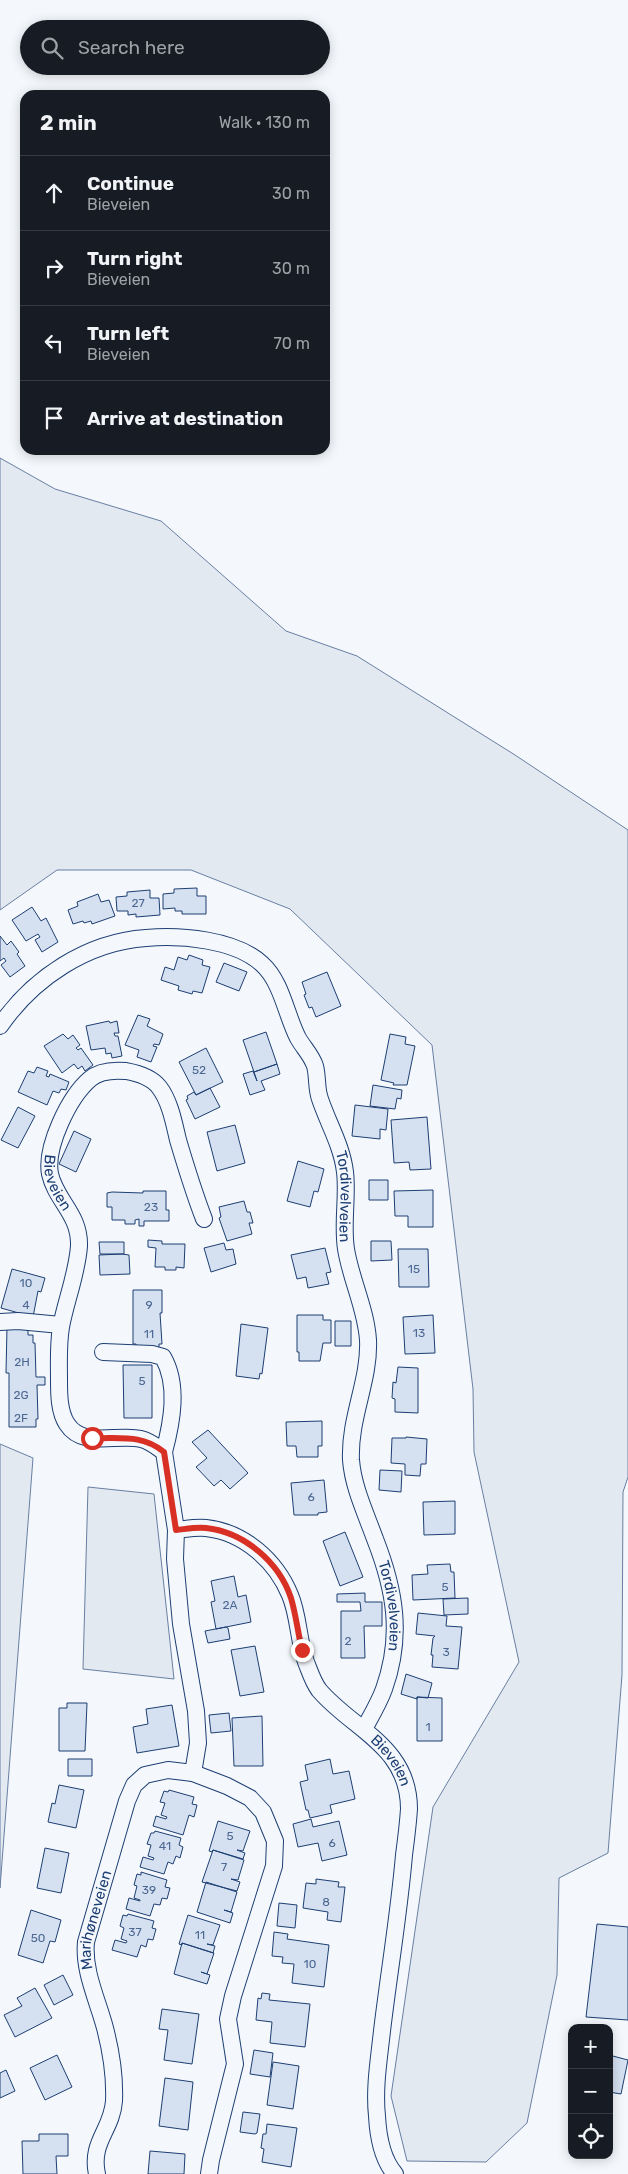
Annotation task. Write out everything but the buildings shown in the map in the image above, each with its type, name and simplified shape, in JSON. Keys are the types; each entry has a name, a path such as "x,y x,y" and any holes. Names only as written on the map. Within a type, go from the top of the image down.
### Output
{"street":[{"name":"Tordivelveien","path":"0,1026 24,995 46,977 100,947 120,942 165,936 189,937 214,942 246,954 260,962 268,971 297,1036 315,1065 319,1096 340,1150 345,1171 346,1251 363,1312 368,1338 364,1377 352,1430 351,1460 361,1503 386,1570 395,1607 396,1639 384,1690 364,1729"},
{"name":"Bieveien","path":"164,1452 155,1445 140,1439 92,1438 79,1435 68,1427 64,1420 58,1396 61,1326 78,1259 79,1235 72,1214 54,1182 49,1158 53,1142 65,1115 79,1092 90,1079 108,1071 124,1071 139,1074 158,1086 171,1114 193,1193 204,1219"},
{"path":"0,1322 18,1321 61,1326"},
{"path":"103,1352 152,1354 163,1357 169,1367 172,1409 164,1452 176,1530 176,1559 181,1624 196,1711 198,1743 193,1773"},
{"name":"Bieveien","path":"176,1530 207,1528 224,1532 255,1548 268,1560 278,1571 290,1596 302,1650 314,1682 335,1706 392,1755 401,1773 409,1808 401,1889 376,2083 378,2131 385,2158 395,2174"},
{"name":"Marihøneveien","path":"97,2174 96,2146 108,2123 114,2102 113,2071 106,2030 89,1973 85,1950 86,1942 127,1801 134,1785 145,1775 168,1770 193,1773 227,1786 250,1798 263,1812 275,1841 274,1866 233,1996 228,2019 234,2064 211,2160 210,2174"}],"shaded area":[{"path":"0,458 55,489 161,521 286,631 357,656 515,755 628,830 628,1477 623,1492 622,1675 608,1853 559,1878 557,1975 527,2123 486,2162 407,2161 391,2096 433,1807 519,1662 474,1452 473,1389 432,1045 290,909 191,870 57,870 0,910"},
{"path":"0,1444 33,1458 0,1888"},
{"path":"88,1487 154,1494 174,1679 83,1669"}],"route":[{"path":"92,1438 140,1439 155,1445 164,1452 168,1467 169,1492 176,1530 207,1528 224,1532 255,1548 268,1560 278,1571 290,1596 302,1650"}]}
